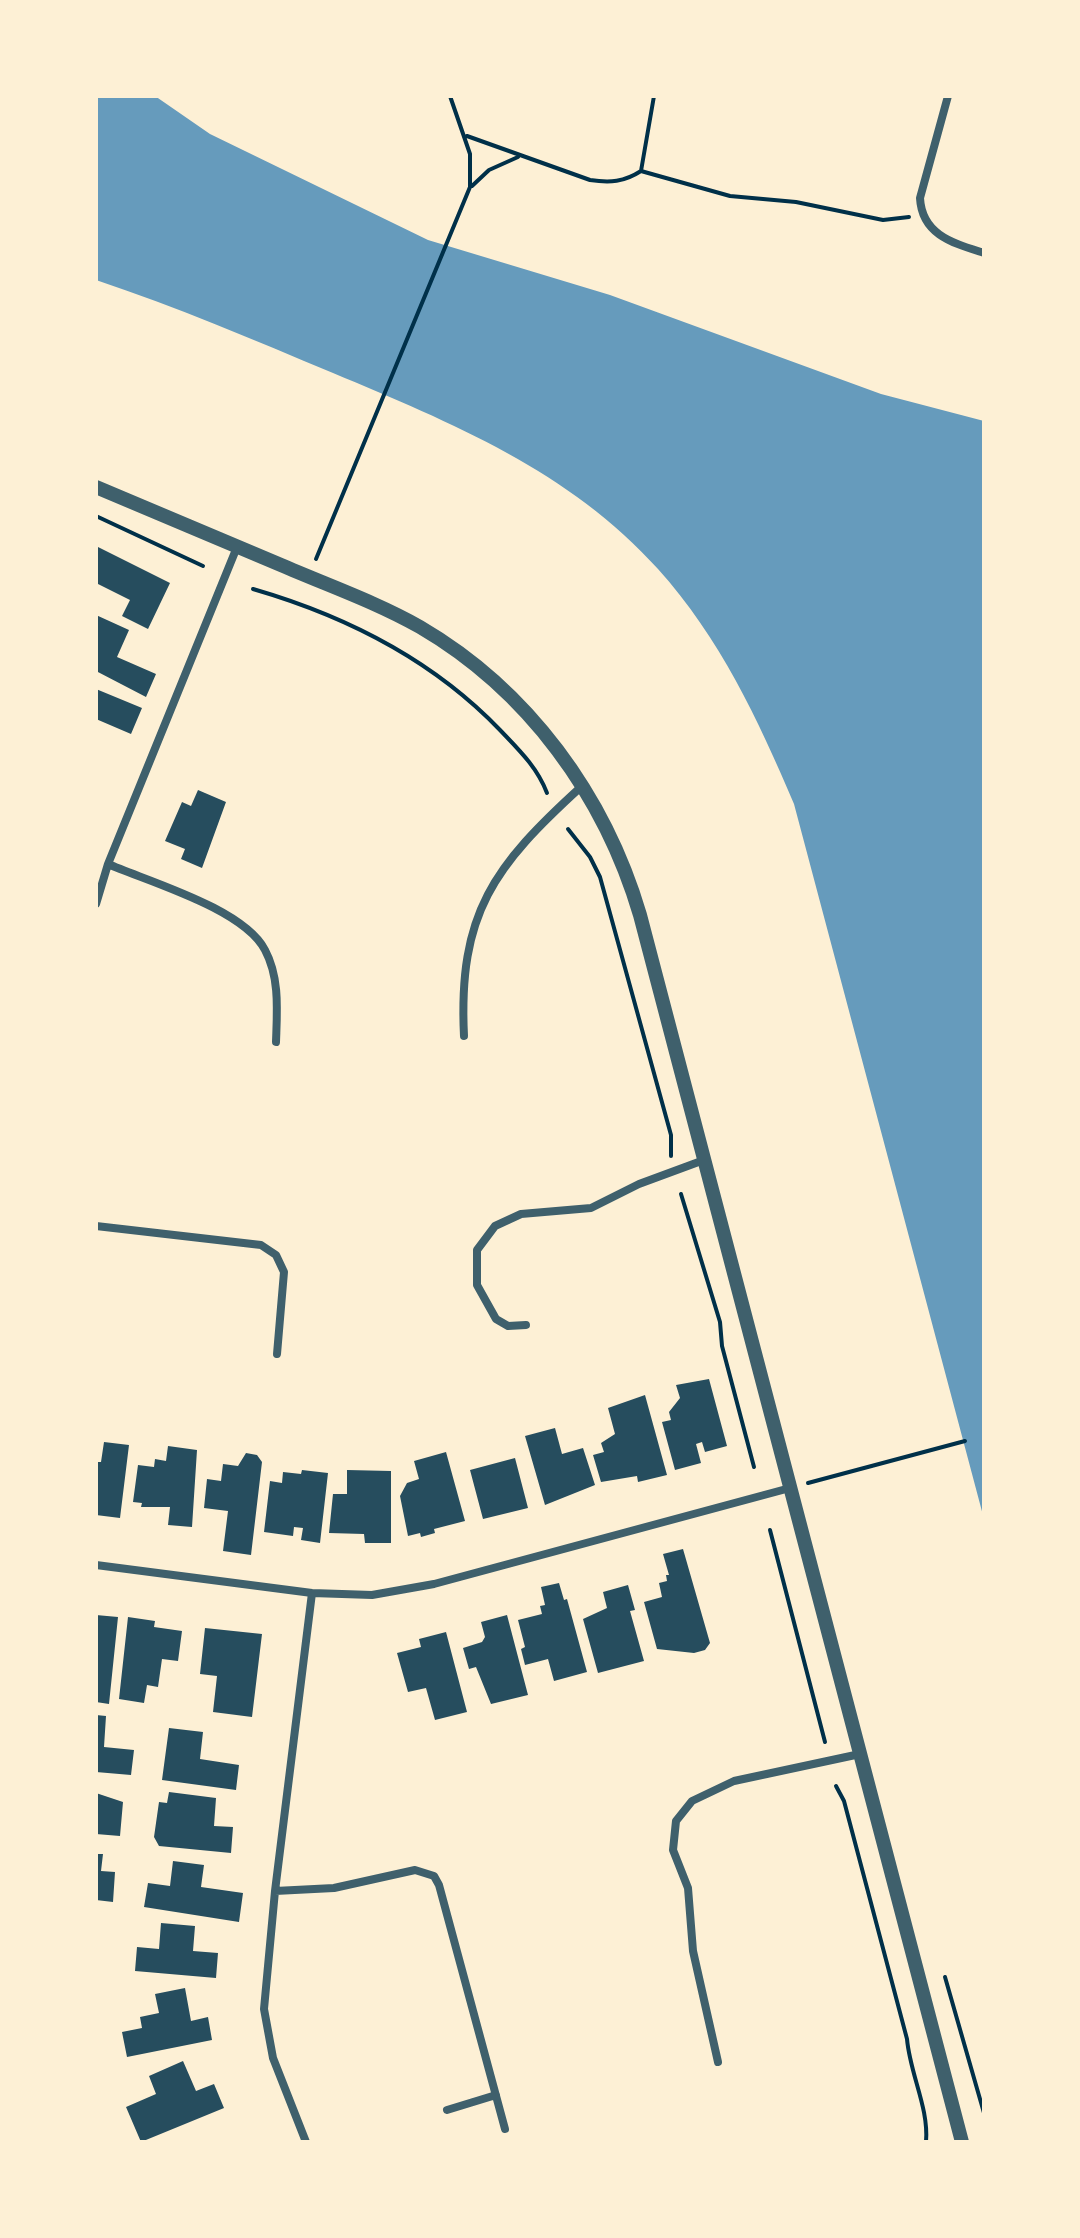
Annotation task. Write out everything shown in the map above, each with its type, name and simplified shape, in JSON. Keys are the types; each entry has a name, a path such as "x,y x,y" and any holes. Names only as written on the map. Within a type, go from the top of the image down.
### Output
{"street":[{"path":"948,96 920,198 922,213 933,231 952,243 984,253"},
{"path":"96,487 404,618 473,664 536,723 583,785 616,847 633,891 962,2142"},
{"path":"96,904 108,864 237,547"},
{"path":"464,1036 464,964 489,892 526,839 583,785"},
{"path":"108,864 224,913 257,939 273,972 277,997 276,1042"},
{"path":"526,1325 508,1326 496,1319 477,1285 477,1250 495,1226 521,1214 591,1208 639,1184 704,1160"},
{"path":"96,1226 261,1245 276,1255 284,1272 277,1354"},
{"path":"96,1565 312,1593 372,1595 434,1584 790,1488"},
{"path":"306,2142 266,2033 266,1982 312,1593"},
{"path":"718,2062 693,1951 688,1888 673,1850 676,1821 692,1801 734,1781 860,1754"},
{"path":"275,1891 334,1888 415,1870 434,1876 505,2129"},
{"path":"447,2110 496,2095"}],"path":[{"path":"309,577 379,401 470,187 470,154 450,96"},
{"path":"465,134 519,157 572,175 609,183 630,178 641,171 654,96"},
{"path":"470,187 489,170 519,157"},
{"path":"641,171 719,194 796,202 883,220 922,213"},
{"path":"96,516 203,566"},
{"path":"253,589 296,601 366,632 436,672 475,704 528,759 547,793"},
{"path":"568,829 590,857 600,877 671,1135 671,1158"},
{"path":"681,1194 720,1322 722,1346 754,1467"},
{"path":"790,1488 965,1441"},
{"path":"770,1530 825,1742"},
{"path":"836,1786 844,1801 907,2039 909,2062 926,2121 926,2142"},
{"path":"945,1977 984,2113"}],"water":[{"path":"96,96 155,96 210,134 428,240 610,295 881,394 984,421 984,1519 794,804 751,710 719,651 680,595 624,534 548,477 422,411 215,324 96,280"}],"building":[{"path":"96,546 170,583 148,629 122,616 130,600 96,583"},
{"path":"96,615 129,630 117,657 156,674 146,697 96,671"},
{"path":"96,689 142,708 131,734 96,719"},
{"path":"198,790 226,802 202,868 181,859 185,849 165,841 182,802 191,806"},
{"path":"709,1379 727,1446 705,1452 702,1442 696,1444 701,1463 675,1470 662,1422 671,1420 669,1412 680,1398 676,1385"},
{"path":"645,1395 667,1475 638,1482 637,1476 601,1482 593,1455 604,1452 601,1443 615,1434 608,1408"},
{"path":"555,1428 562,1454 583,1448 595,1485 545,1505 525,1436"},
{"path":"104,1442 129,1445 120,1518 96,1515 96,1462 101,1462"},
{"path":"168,1446 197,1450 192,1527 168,1525 170,1507 141,1507 142,1503 133,1502 138,1465 154,1467 155,1459 166,1461"},
{"path":"446,1452 465,1521 434,1529 435,1533 421,1537 420,1533 408,1536 400,1496 407,1483 419,1479 414,1461"},
{"path":"246,1453 257,1455 262,1462 251,1555 223,1551 228,1511 204,1508 207,1479 221,1481 223,1464 238,1466"},
{"path":"515,1458 528,1508 483,1519 470,1470"},
{"path":"302,1470 328,1473 320,1543 301,1540 303,1528 294,1527 293,1536 264,1532 270,1481 282,1483 283,1472 301,1474"},
{"path":"347,1470 391,1471 391,1543 365,1543 364,1534 329,1533 333,1494 347,1494"},
{"path":"683,1549 710,1643 705,1650 694,1653 657,1649 644,1602 662,1597 659,1583 667,1581 666,1575 669,1575 663,1554"},
{"path":"559,1583 564,1600 567,1599 587,1672 554,1681 548,1659 525,1665 521,1649 525,1647 518,1620 542,1614 540,1606 545,1605 541,1587"},
{"path":"628,1585 635,1610 630,1611 644,1661 598,1673 583,1619 607,1608 603,1592"},
{"path":"96,1615 118,1617 109,1704 96,1702"},
{"path":"507,1615 528,1695 491,1704 476,1667 469,1669 463,1648 482,1642 485,1637 481,1622"},
{"path":"128,1617 155,1621 154,1627 182,1631 178,1661 162,1659 158,1687 147,1685 144,1703 119,1699"},
{"path":"205,1628 262,1634 252,1717 213,1712 217,1676 200,1674"},
{"path":"446,1632 467,1712 435,1720 426,1688 408,1692 397,1653 421,1647 419,1639"},
{"path":"96,1715 106,1716 104,1747 134,1750 131,1775 96,1772"},
{"path":"169,1728 203,1732 200,1759 239,1765 236,1790 162,1780"},
{"path":"169,1792 216,1798 214,1826 233,1827 231,1853 159,1846 154,1837 159,1802 167,1803"},
{"path":"96,1793 123,1802 120,1836 96,1834"},
{"path":"96,1854 103,1854 101,1871 115,1872 113,1902 96,1900"},
{"path":"173,1861 204,1865 201,1887 243,1893 239,1922 144,1907 148,1883 170,1886"},
{"path":"161,1923 195,1926 193,1951 218,1953 216,1978 135,1971 137,1947 159,1949"},
{"path":"185,1988 191,2021 208,2017 212,2040 127,2057 122,2032 142,2028 140,2017 159,2013 155,1994"},
{"path":"183,2061 196,2091 214,2084 224,2108 141,2142 126,2107 156,2094 149,2076"}]}
